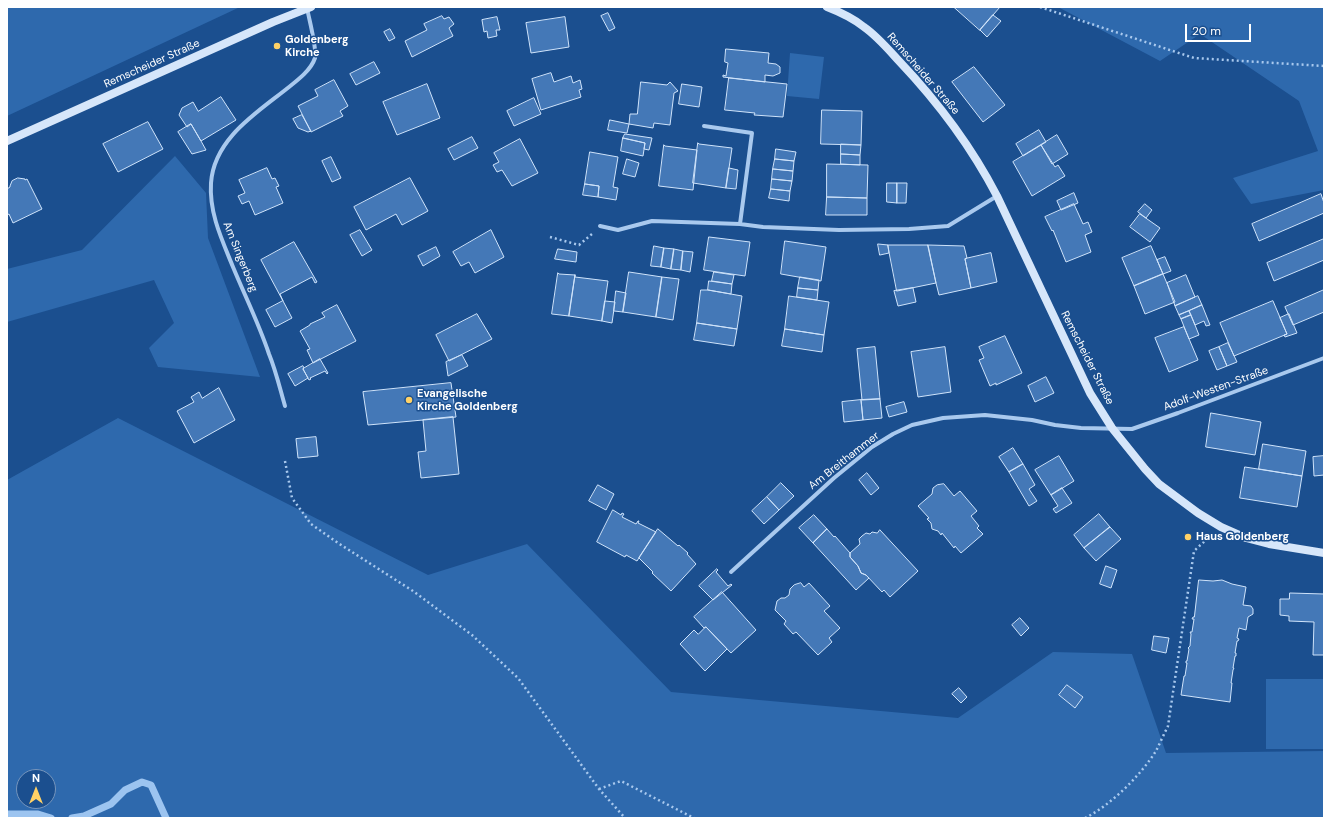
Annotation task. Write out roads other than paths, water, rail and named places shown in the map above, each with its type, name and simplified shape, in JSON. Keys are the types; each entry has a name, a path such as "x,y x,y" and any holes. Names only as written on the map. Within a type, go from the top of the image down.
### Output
{"main road":[{"name":"Remscheider Straße","path":"7,141 308,7"},
{"name":"Remscheider Straße","path":"827,7 840,12 864,27 878,39 913,76 963,139 987,177 1090,394 1112,428 1145,469 1159,484 1198,513 1246,538 1269,544 1324,553"}],"street":[{"name":"Am Singerberg","path":"285,406 270,354 219,233 212,207 211,183 214,167 220,152 228,140 242,125 296,82 307,72 312,64 316,53 308,7"},
{"path":"704,126 752,133 740,224"},
{"path":"600,226 618,230 652,221 740,224 763,227 838,230 948,226 996,196"},
{"name":"Adolf-Westen-Straße","path":"1112,428 1132,429 1324,358"},
{"name":"Am Breithammer","path":"731,572 834,478 872,447 893,434 912,425 943,418 985,415 1032,420 1081,428 1112,428"}],"waterway":[{"path":"72,818 84,816 111,804 125,790 142,782 151,785 166,818"},
{"path":"7,814 38,814 51,818"}],"place":[{"name":"Goldenberg Kirche","path":"277,46"},
{"name":"Evangelische Kirche Goldenberg","path":"409,400"},
{"name":"Haus Goldenberg","path":"1188,537"}]}
